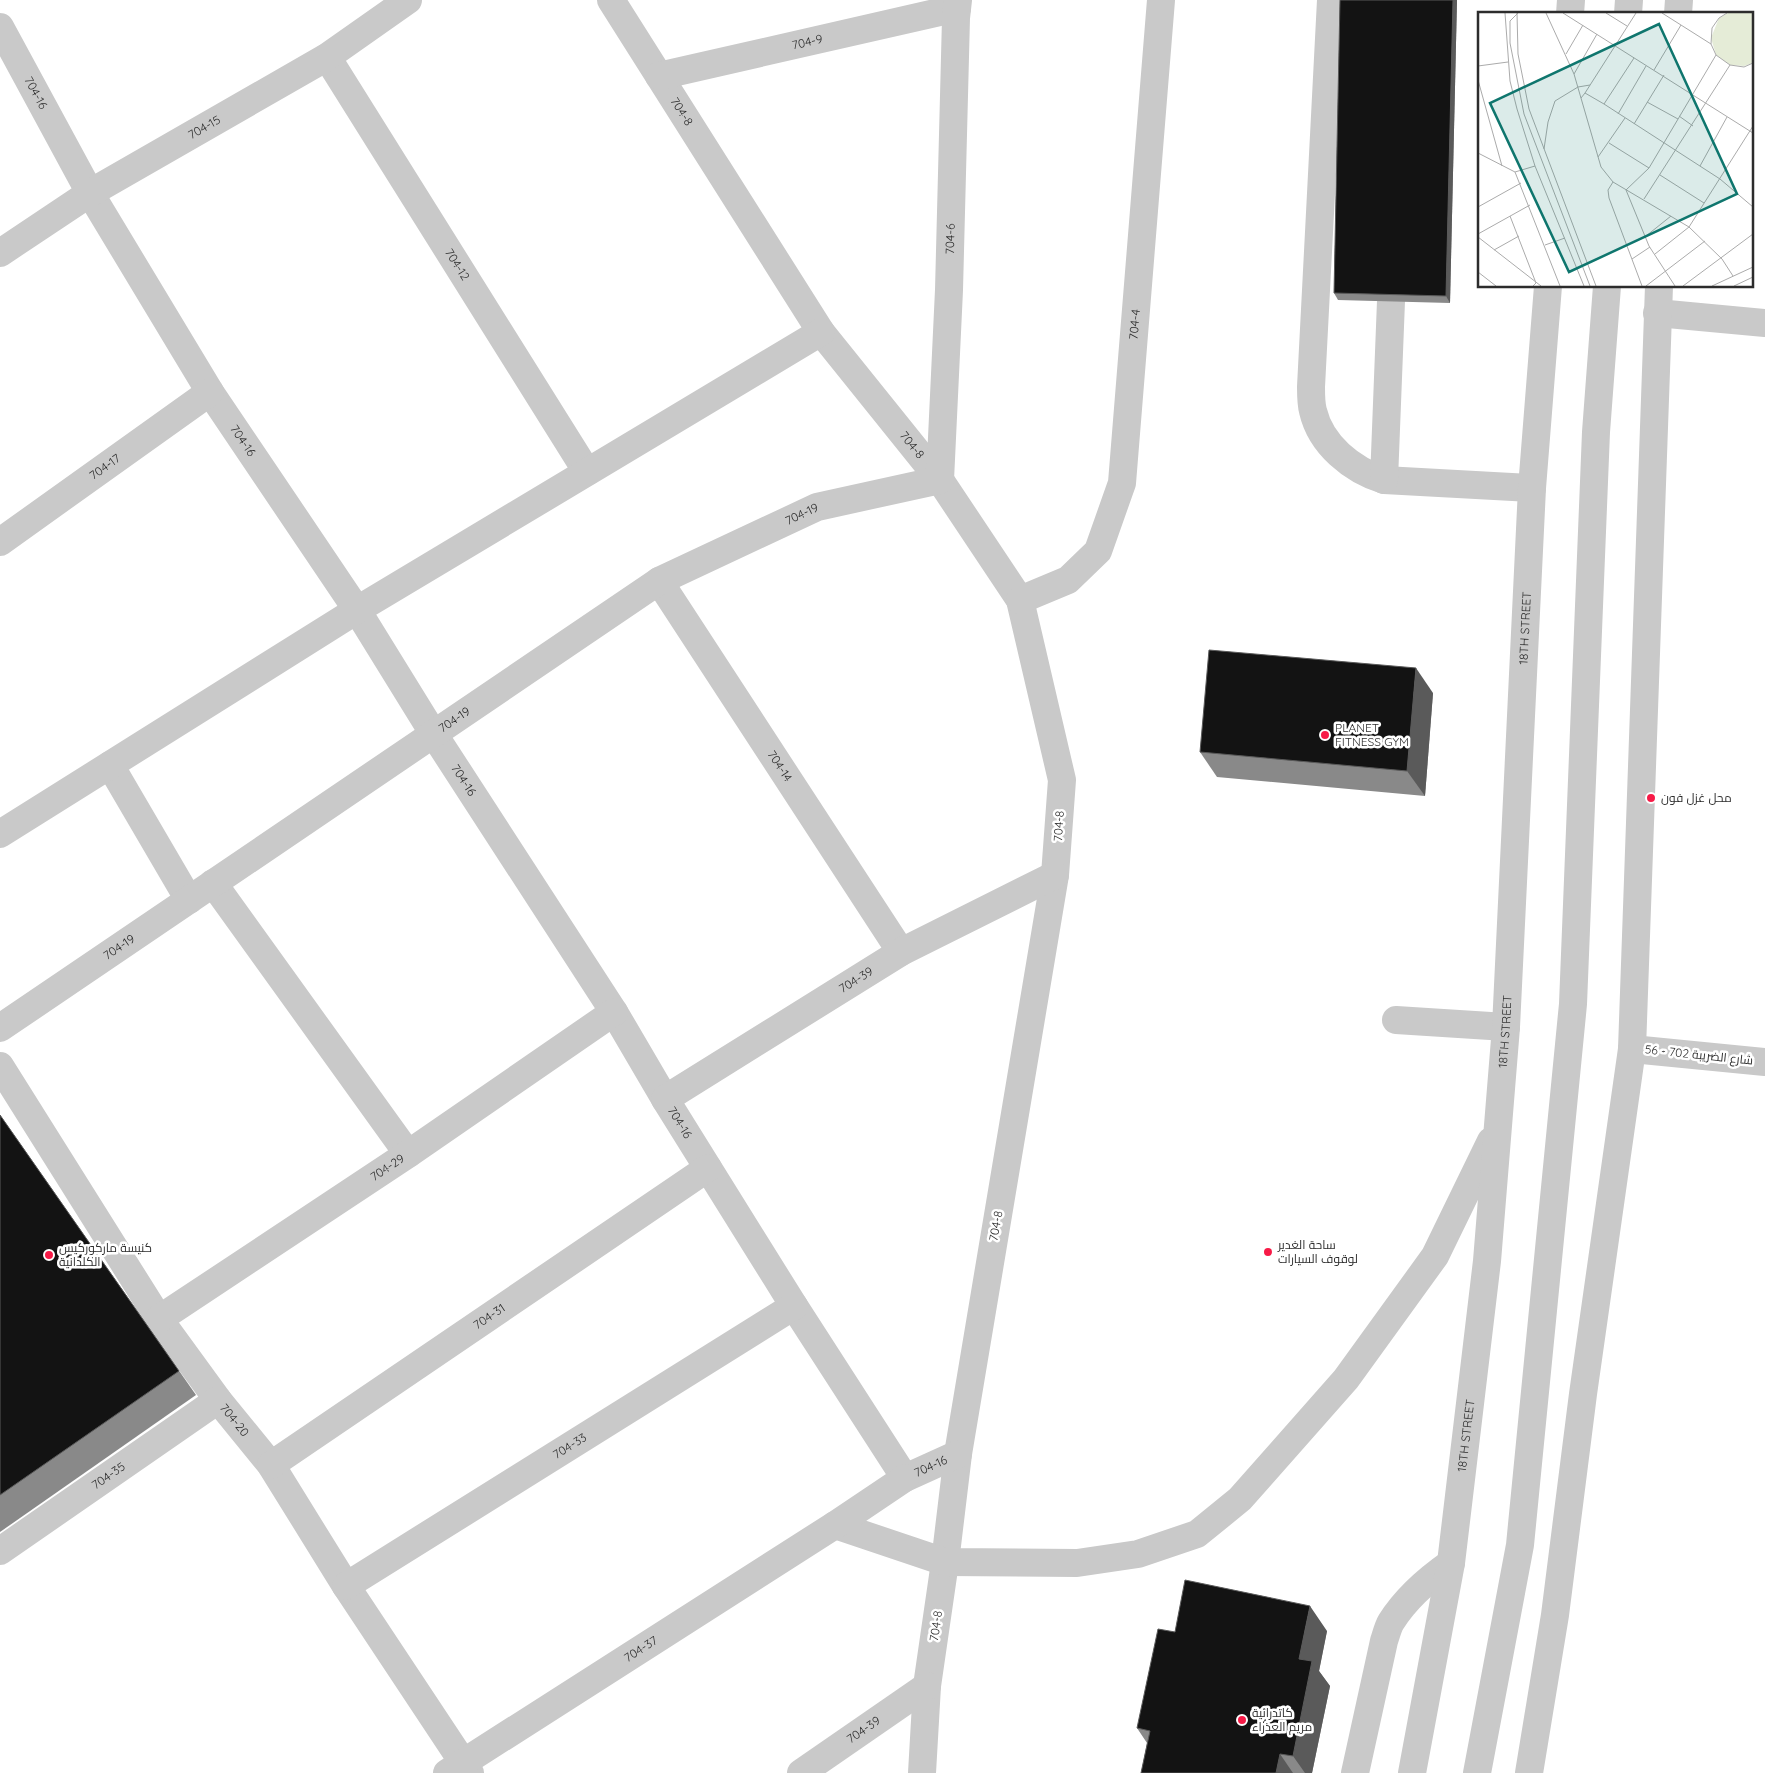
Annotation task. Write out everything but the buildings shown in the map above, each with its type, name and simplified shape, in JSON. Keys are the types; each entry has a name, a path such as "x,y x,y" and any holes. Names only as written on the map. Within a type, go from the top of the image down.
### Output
{"street":[{"name":"704-15","path":"0,253 90,193 327,57 408,0"},
{"name":"704-8","path":"611,0 821,332 940,480 1020,600 1062,780 1055,874 958,1454 927,1686 922,1773"},
{"name":"704-4","path":"1020,600 1068,580 1098,551 1122,483 1161,0"},
{"path":"1331,0 1311,387 1312,410 1320,431 1333,448 1351,465 1384,480 1532,488"},
{"name":"704-9","path":"659,76 957,4"},
{"name":"704-6","path":"940,480 950,290 957,4"},
{"name":"704-16","path":"0,27 90,193 210,392 357,610 433,733 614,1012 665,1099 794,1306 905,1478 958,1454"},
{"name":"704-12","path":"327,57 587,472"},
{"name":"18TH STREET","path":"1412,1773 1451,1563 1487,1261 1506,1027 1532,488 1548,288"},
{"path":"1477,1773 1520,1546 1574,1004 1596,432 1607,288"},
{"path":"1528,1773 1555,1615 1632,1049 1658,300 1765,322"},
{"path":"1384,480 1391,301"},
{"path":"0,834 357,610 821,332"},
{"name":"704-17","path":"0,542 210,392"},
{"name":"704-19","path":"0,1028 660,581 817,507 940,480"},
{"name":"704-14","path":"660,581 901,952"},
{"path":"110,765 189,900"},
{"name":"704-39","path":"665,1099 901,952 1055,874"},
{"path":"213,883 408,1154"},
{"name":"704-29","path":"160,1319 408,1154 614,1012"},
{"path":"1396,1020 1506,1027"},
{"name":"شارع الضريبة 702 - 56","path":"1632,1049 1765,1062"},
{"name":"704-20","path":"0,1066 160,1319 218,1400 271,1466 460,1769"},
{"path":"835,1525 945,1562 1077,1563 1138,1554 1197,1534 1240,1499 1346,1379 1435,1256 1497,1129"},
{"name":"704-31","path":"271,1466 708,1168"},
{"name":"704-33","path":"346,1586 794,1306"},
{"name":"704-35","path":"0,1551 218,1400"},
{"name":"704-37","path":"460,1769 905,1478"},
{"path":"1356,1773 1384,1641 1390,1623 1412,1596 1451,1563"},
{"name":"704-39","path":"801,1773 927,1686"}],"place":[{"name":"PLANET FITNESS GYM","path":"1325,735"},
{"name":"محل غزل فون","path":"1651,798"},
{"name":"ساحة الغدير لوقوف السيارات","path":"1268,1252"},
{"name":"كنيسة ماركوركيس الكلدانية","path":"49,1255"},
{"name":"كاتدرائية مريم العذراء","path":"1242,1720"}]}
